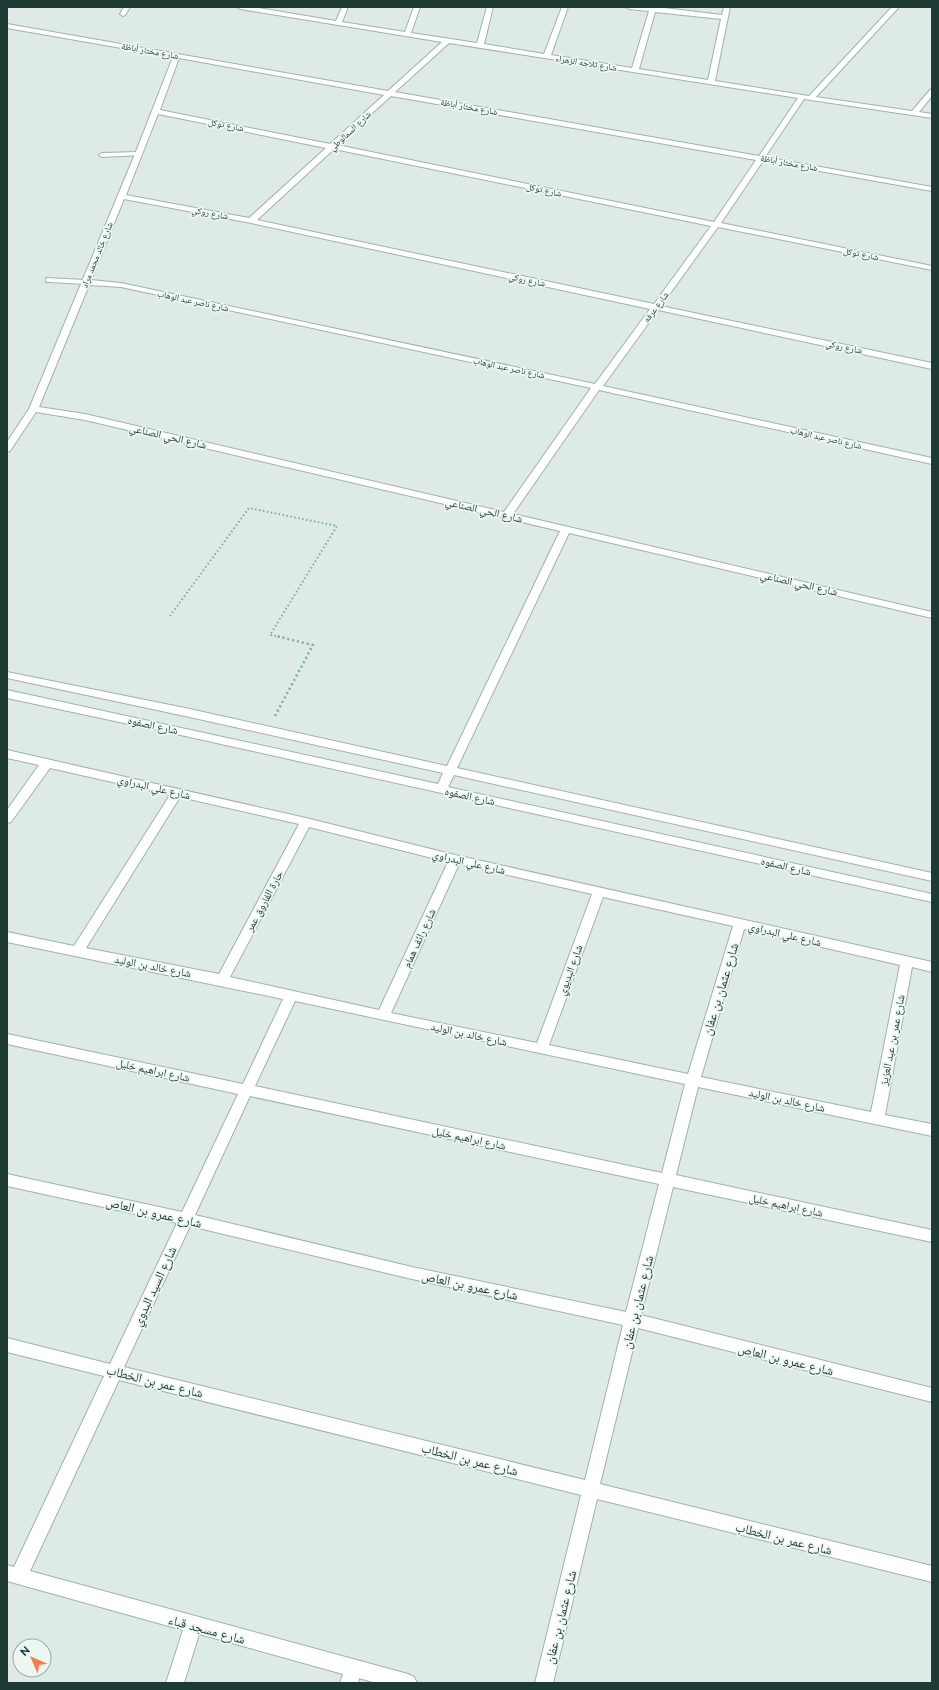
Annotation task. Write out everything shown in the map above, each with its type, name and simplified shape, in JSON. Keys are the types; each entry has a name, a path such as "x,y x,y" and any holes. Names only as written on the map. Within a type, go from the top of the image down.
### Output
{"street":[{"name":"شارع ثلاجه الزهراء","path":"240,7 272,9 339,22 635,71 932,116"},
{"path":"339,22 345,7"},
{"path":"408,33 417,7"},
{"path":"480,45 490,7"},
{"path":"547,56 565,7"},
{"path":"629,7 652,8 725,17"},
{"path":"711,83 727,7"},
{"name":"شارع عرفه","path":"507,515 597,387 716,225 760,158 807,97 896,7"},
{"path":"635,71 652,8"},
{"name":"شارع مختار أباظة","path":"7,26 932,189"},
{"name":"شارع السمالوطي","path":"251,221 448,40"},
{"name":"شارع خالد محمد مراد","path":"7,450 34,408 139,154 177,56"},
{"path":"914,113 932,91"},
{"name":"شارع توكل","path":"156,111 932,268"},
{"name":"شارع روكي","path":"121,196 251,221 932,366"},
{"name":"شارع ناصر عبد الوهاب","path":"86,282 121,285 597,387 932,461"},
{"name":"شارع الحي الصناعي","path":"34,408 85,417 932,615"},
{"path":"441,790 566,529"},
{"name":"شارع الصفوه","path":"7,675 268,730 932,877"},
{"name":"شارع الصفوه","path":"7,694 208,737 932,898"},
{"name":"شارع علي البدراوي","path":"7,754 306,822 455,859 932,967"},
{"path":"7,818 47,763"},
{"path":"77,952 177,793"},
{"name":"حارة الفاروق عمر","path":"222,980 306,822"},
{"name":"شارع رائف همام","path":"383,1016 455,859"},
{"name":"شارع البديوي","path":"541,1049 599,891"},
{"name":"شارع عثمان بن عفان","path":"544,1683 667,1180 693,1080 740,923"},
{"name":"شارع خالد بن الوليد","path":"7,937 222,980 383,1016 932,1130"},
{"name":"شارع عمر بن عبد العزيز","path":"877,1119 907,961"},
{"name":"شارع السيد البدوي","path":"13,1575 114,1371 291,995"},
{"name":"شارع ابراهيم خليل","path":"7,1039 932,1236"},
{"name":"شارع عمرو بن العاص","path":"7,1180 185,1219 412,1273 632,1320 932,1395"},
{"name":"شارع عمر بن الخطاب","path":"7,1345 932,1574"},
{"name":"شارع مسجد قباء","path":"13,1575 193,1625 351,1676 408,1683"},
{"path":"175,1683 193,1625"}],"lane":[{"path":"123,14 127,7"},
{"path":"102,155 139,154"},
{"path":"49,280 86,282"}],"path":[{"path":"170,616 249,508 337,526 270,635 313,645 268,730"}]}
